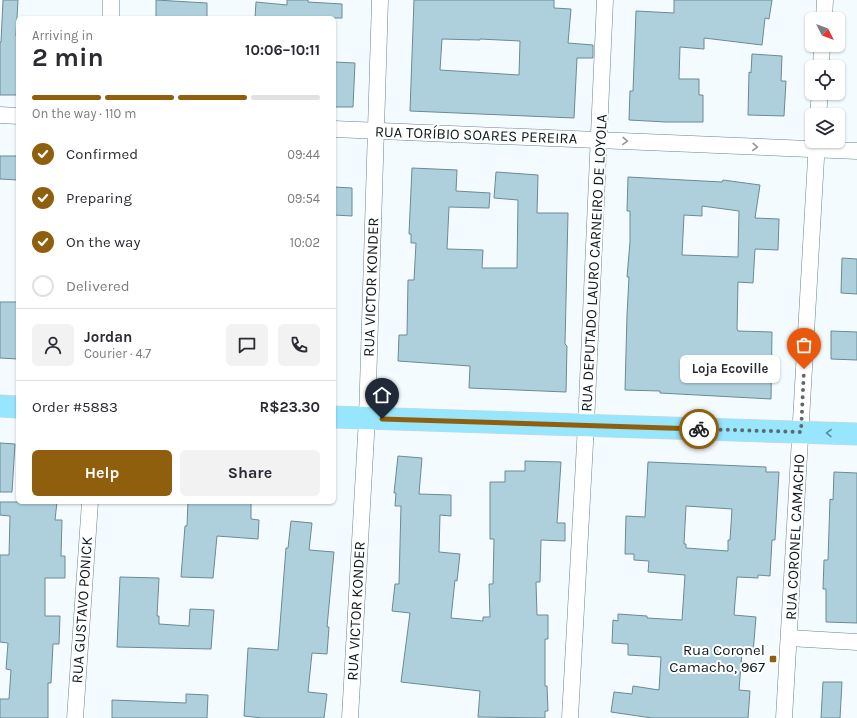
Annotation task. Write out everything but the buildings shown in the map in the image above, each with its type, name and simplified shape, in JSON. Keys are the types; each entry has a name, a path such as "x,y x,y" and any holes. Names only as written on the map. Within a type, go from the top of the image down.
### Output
{"main road":[{"path":"0,406 16,407"},
{"path":"336,417 857,434"}],"street":[{"path":"111,16 112,0"},
{"name":"RUA VICTOR KONDER","path":"350,718 367,418 380,0"},
{"name":"RUA DEPUTADO LAURO CARNEIRO DE LOYOLA","path":"570,718 586,425 605,0"},
{"path":"824,12 825,0"},
{"path":"0,116 16,116"},
{"name":"RUA TORÍBIO SOARES PEREIRA","path":"336,129 599,140 805,145"},
{"name":"RUA CORONEL CAMACHO","path":"784,718 817,148"},
{"name":"RUA TORÍBIO SOARES PEREIRA","path":"837,148 857,151"},
{"name":"RUA GUSTAVO PONICK","path":"75,718 90,504"},
{"path":"789,638 857,642"}],"way so far":[{"path":"699,429 801,432 804,369"}],"place":[{"name":"Loja Ecoville","path":"804,369"},
{"name":"Rua Coronel Camacho, 967","path":"773,659"}],"route":[{"path":"382,419 699,429"}]}
